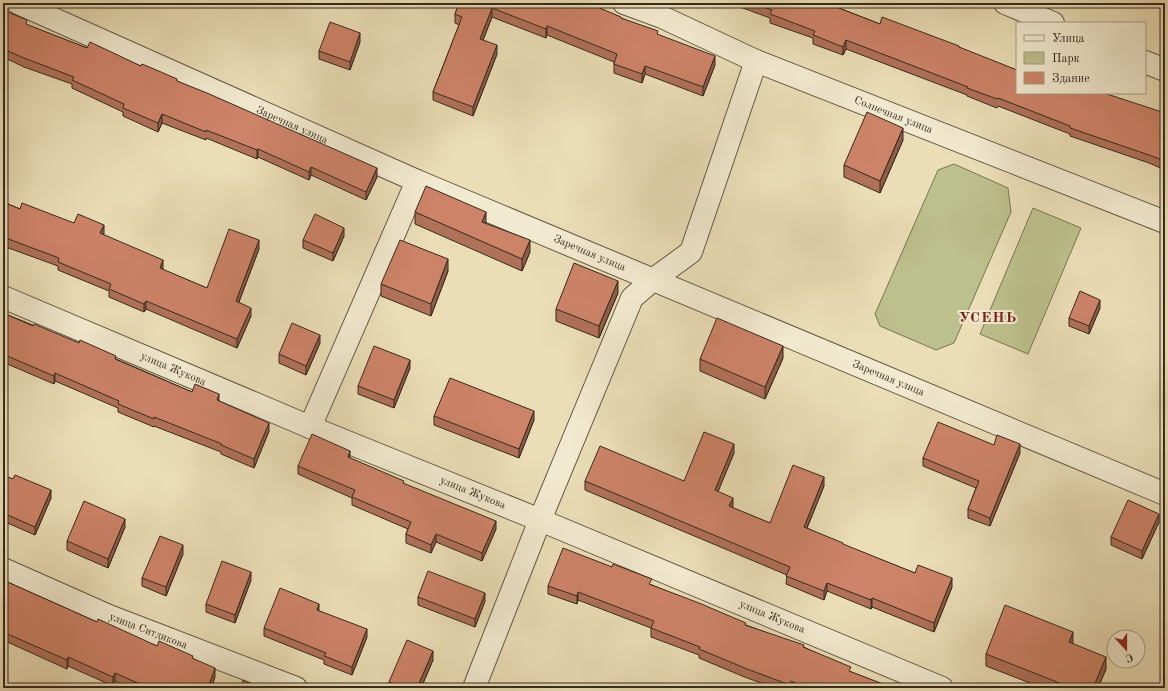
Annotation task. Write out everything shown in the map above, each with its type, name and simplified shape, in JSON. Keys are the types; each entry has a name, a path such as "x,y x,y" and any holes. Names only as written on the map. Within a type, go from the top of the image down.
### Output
{"street":[{"name":"Заречная улица","path":"18,3 417,180 1165,494"},
{"name":"Солнечная улица","path":"624,3 665,10 756,61 1165,222"},
{"path":"1005,3 1050,22"},
{"path":"474,688 540,520 632,298 654,279 691,252 756,61"},
{"path":"1146,62 1165,70"},
{"path":"310,427 417,180"},
{"name":"улица Жукова","path":"3,297 310,427 540,520 942,688"},
{"name":"улица Ситдикова","path":"3,569 109,616 296,688"}],"green space":[{"path":"954,164 1008,188 1011,212 954,343 936,350 880,326 875,314 938,170"},
{"path":"1033,208 1081,228 1028,354 980,334"}],"building":[{"path":"459,3 588,3 621,18 658,31 657,34 715,56 703,87 645,66 642,74 614,64 617,54 547,26 546,29 492,8 480,39 497,45 473,107 433,92 462,17 455,14"},
{"path":"752,3 826,3 880,24 882,17 1016,70 1016,94 1107,94 1165,113 1165,161 1070,128 1070,126 998,98 997,99 967,88 968,87 846,40 843,47 813,35 815,31 770,14 772,10"},
{"path":"3,10 27,20 26,24 87,48 90,42 141,66 142,64 161,72 177,79 177,81 377,168 366,192 311,167 309,172 258,149 257,150 206,130 206,132 162,114 158,123 123,108 124,104 72,80 74,77 3,49"},
{"path":"330,22 360,33 350,62 319,51"},
{"path":"867,112 903,128 880,181 844,165"},
{"path":"426,186 486,212 482,222 530,240 522,259 415,212"},
{"path":"3,202 20,209 22,203 74,223 78,214 104,225 100,233 163,260 160,268 207,288 229,229 259,240 236,301 251,308 237,339 146,301 144,304 109,289 111,284 58,262 59,258 3,237"},
{"path":"315,214 344,228 333,253 303,240"},
{"path":"400,240 448,259 431,304 381,284"},
{"path":"574,263 618,281 599,326 556,309"},
{"path":"1080,291 1100,300 1089,326 1069,318"},
{"path":"3,313 79,343 80,340 116,356 115,359 192,392 195,384 219,394 217,400 269,423 254,459 221,445 222,444 118,404 119,401 55,373 54,376 5,355 4,357"},
{"path":"717,318 783,346 765,387 700,359"},
{"path":"292,323 320,335 306,366 279,354"},
{"path":"374,346 410,360 394,400 358,386"},
{"path":"450,378 534,411 519,449 434,416"},
{"path":"938,422 994,445 997,435 1020,444 990,518 968,509 979,481 923,458"},
{"path":"704,432 734,444 715,490 733,498 729,506 770,523 793,465 824,477 804,527 915,573 918,565 952,578 934,623 872,598 871,600 827,583 824,591 786,576 790,567 585,481 600,446 684,481"},
{"path":"312,434 350,451 348,457 404,481 403,483 496,521 482,553 436,534 431,545 406,534 411,522 352,497 355,490 298,466"},
{"path":"3,475 13,479 15,475 51,490 35,527 3,513"},
{"path":"1128,500 1159,514 1142,551 1111,537"},
{"path":"84,501 125,519 108,559 67,541"},
{"path":"160,536 183,545 166,587 142,578"},
{"path":"563,548 612,567 613,564 652,579 649,584 746,623 745,625 804,645 803,647 851,667 849,671 891,687 806,688 791,681 790,685 747,669 699,649 700,647 651,628 654,621 578,592 577,596 548,586"},
{"path":"222,561 251,572 235,615 206,604"},
{"path":"428,571 485,593 475,619 418,597"},
{"path":"3,580 97,622 98,619 157,646 159,641 193,656 192,658 215,668 209,685 215,688 149,688 115,673 113,677 68,657 67,660 3,632"},
{"path":"280,588 319,604 317,610 367,629 352,667 324,656 326,653 264,628"},
{"path":"1005,605 1073,632 1069,642 1106,657 1093,688 1072,688 986,654"},
{"path":"407,640 433,651 417,688 403,688 389,682"},
{"path":"243,680 260,688 240,688"}],"district":[{"name":"УСЕНЬ","path":"988,318"}]}
